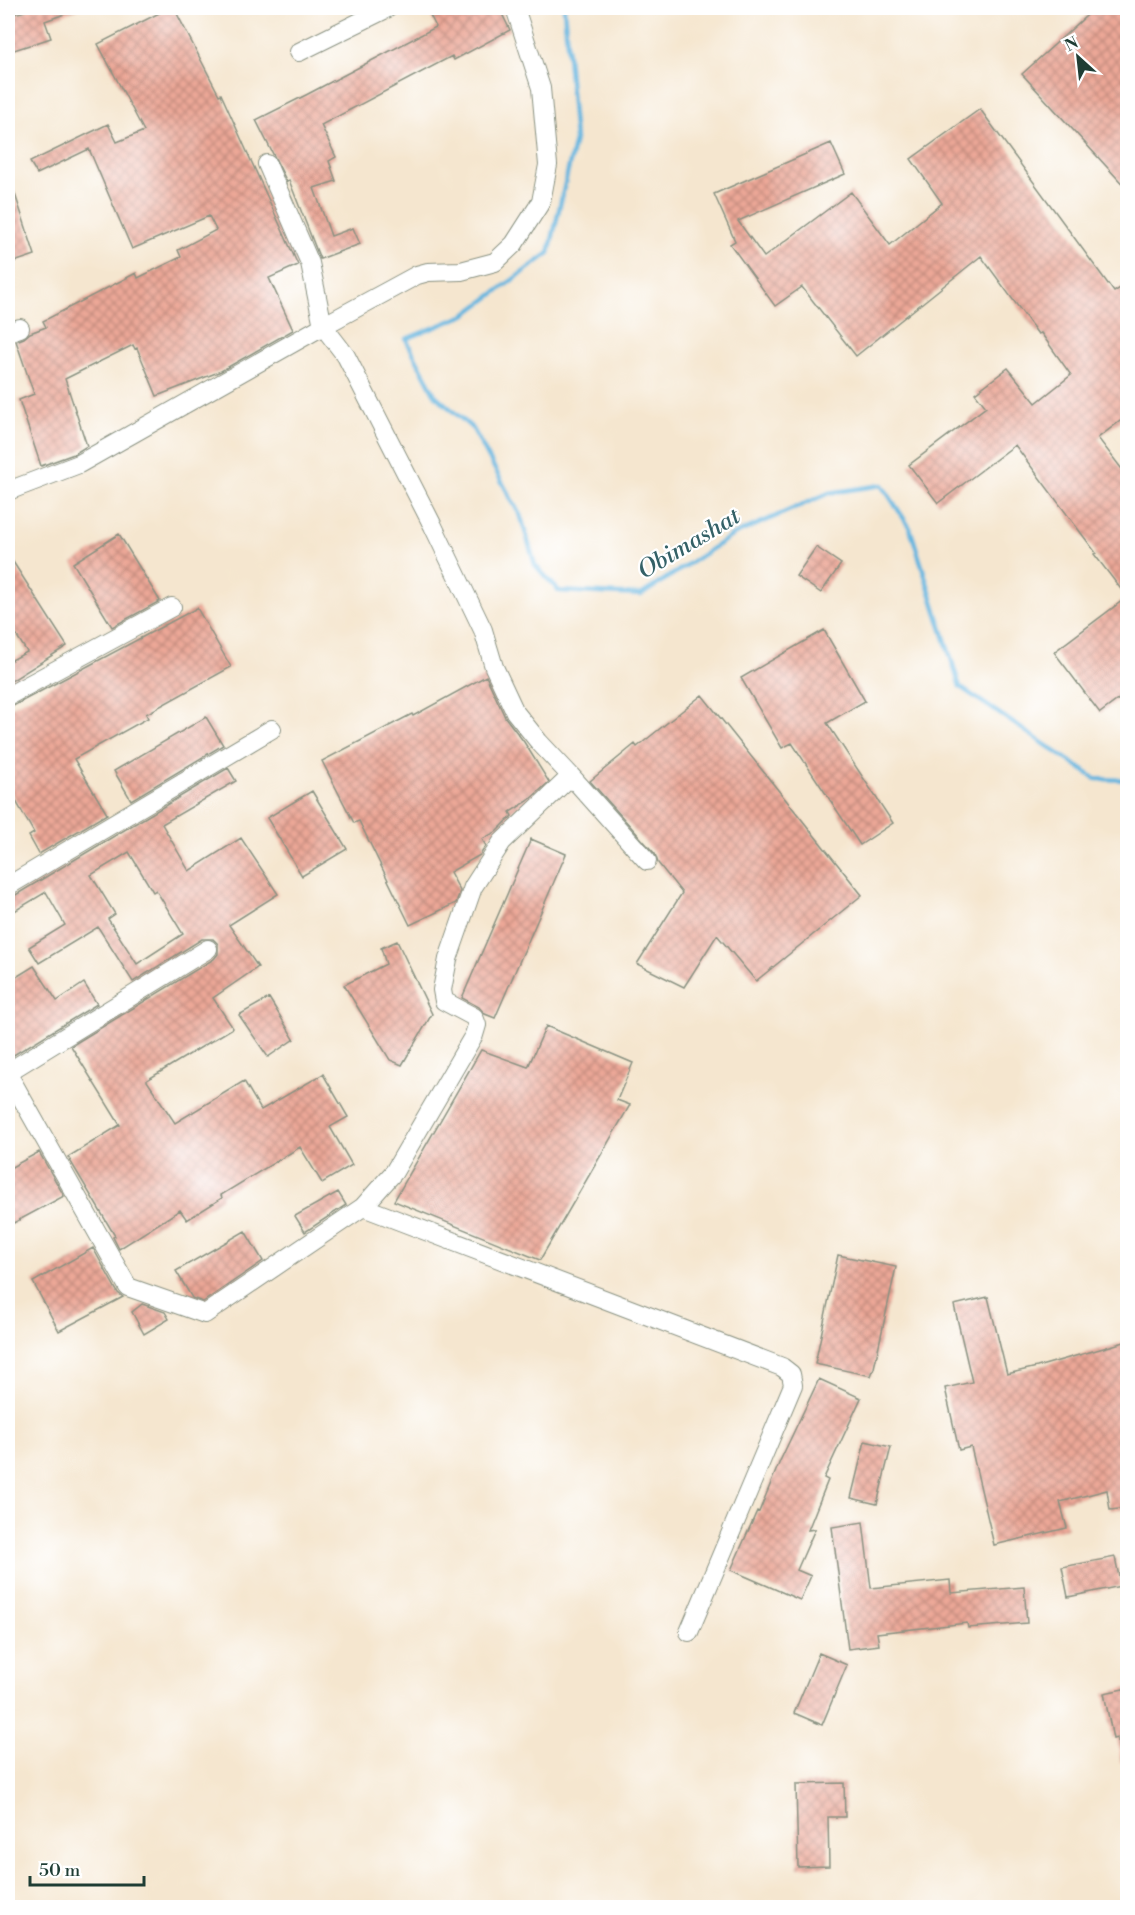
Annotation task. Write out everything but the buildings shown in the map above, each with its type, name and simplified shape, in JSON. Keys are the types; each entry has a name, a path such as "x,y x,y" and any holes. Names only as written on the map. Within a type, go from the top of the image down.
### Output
{"street":[{"path":"299,52 388,8"},
{"path":"8,491 79,464 417,275 429,272 461,271 495,262 514,244 542,202 548,165 541,88 515,8"},
{"path":"267,164 310,263 323,326 346,356 433,526 483,630 494,667 515,712 539,742 647,861"},
{"path":"8,696 172,607"},
{"path":"8,886 272,729"},
{"path":"208,949 8,1073 128,1287 205,1314 363,1207 394,1172 474,1035 477,1025 474,1017 444,1001 442,990 448,959 473,887 502,842 571,776"},
{"path":"363,1207 782,1367 791,1374 793,1384 689,1632"}],"waterway":[{"name":"Obimashat","path":"564,8 575,140 549,253 465,315 406,339 435,395 473,429 521,517 535,565 559,591 641,595 733,535 829,493 882,485 910,528 960,687 1096,779 1128,780"}]}
